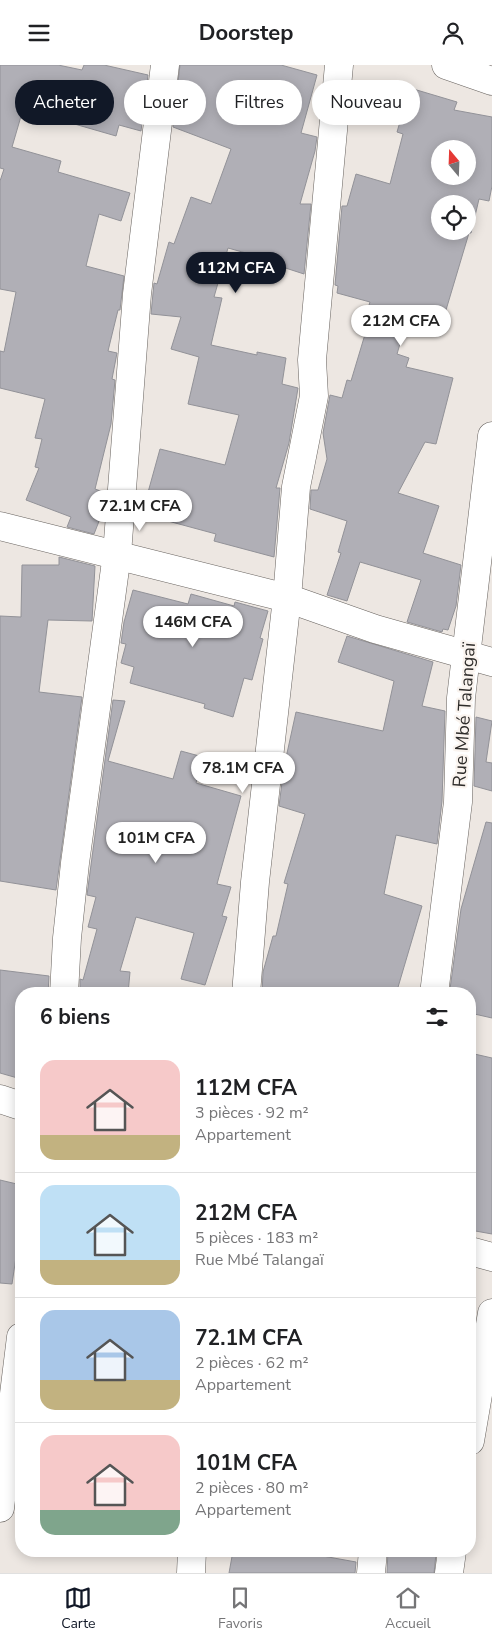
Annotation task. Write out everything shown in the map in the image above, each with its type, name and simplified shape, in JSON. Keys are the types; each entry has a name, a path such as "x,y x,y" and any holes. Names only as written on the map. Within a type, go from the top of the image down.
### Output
{"street":[{"path":"64,987 66,938 117,554 137,294 165,65"},
{"path":"247,987 255,882 287,598 296,487 314,396 312,360 339,65"},
{"path":"446,65 492,81"},
{"name":"Rue Mbé Talangaï","path":"435,987 458,802 461,698 479,659 492,436"},
{"path":"0,526 287,598 375,629 479,659"},
{"path":"0,1099 15,1104"},
{"path":"476,1253 492,1257"},
{"path":"476,1406 492,1313"},
{"path":"0,1508 15,1386"},
{"path":"191,1573 192,1557"},
{"path":"371,1573 372,1557"},
{"path":"449,1573 451,1557"}],"building":[{"path":"0,65 58,65 82,70 84,65 104,65 148,75 147,80 124,80 124,125 142,125 141,131 119,125 116,136 78,125 114,125 114,80 15,80 15,125 18,125 12,147 61,161 58,172 130,193 121,221 99,214 86,266 124,276 120,310 118,310 108,351 117,353 112,379 115,380 111,424 95,489 106,493 105,506 94,534 67,527 71,517 26,500 39,468 35,467 42,439 35,438 45,399 0,388 0,351 4,352 16,292 0,289 0,181 4,169 0,168"},
{"path":"180,65 281,65 317,75 316,80 312,80 312,93 301,133 317,137 315,151 300,204 311,204 304,274 270,263 271,260 228,248 214,297 222,298 211,345 257,355 257,352 286,358 282,384 298,388 289,443 276,488 280,488 274,557 214,541 216,534 142,514 160,449 225,465 239,415 188,404 199,357 171,349 181,317 151,314 154,283 157,284 169,242 174,244 191,197 211,204 231,149 173,127 173,125 206,125 206,80 178,80"},
{"path":"420,91 457,102 454,110 492,117 492,186 489,201 479,199 476,212 476,195 431,195 431,240 467,240 443,320 410,310 397,354 409,358 406,367 453,378 436,444 425,442 398,493 439,506 423,553 461,565 456,606 448,630 443,629 442,632 407,622 421,580 360,562 347,601 327,595 341,553 338,552 347,521 310,509 311,490 318,490 327,459 323,433 330,395 342,398 347,380 351,381 366,331 361,330 370,302 337,293 338,286 335,285 342,206 347,206 356,174 390,184 403,134 397,132 399,125 420,125"},
{"path":"59,557 95,566 92,621 48,620 39,692 82,697 56,890 0,881 0,616 21,617 22,565 59,565"},
{"path":"133,590 188,604 191,594 234,606 235,602 268,611 260,638 263,639 252,680 244,678 233,717 204,708 205,704 130,683 134,667 121,663 126,644 121,643 124,622"},
{"path":"347,636 433,662 422,706 445,711 442,801 437,844 396,835 384,894 422,906 398,987 262,987 263,972 273,936 276,936 288,884 284,883 305,814 279,806 284,767 296,712 383,731 394,681 338,662"},
{"path":"113,700 125,701 108,761 173,779 181,751 203,757 196,783 241,796 217,884 231,887 222,916 227,917 205,985 181,979 194,933 136,917 120,971 130,972 129,987 80,987 80,979 83,980 97,929 88,927 96,897 87,895"},
{"path":"476,717 492,721 486,762 492,763 492,791 474,786"},
{"path":"486,822 492,823 492,1018 476,1014 476,987 450,987 461,909"},
{"path":"0,970 49,976 48,987 15,987 15,1077 0,1073"},
{"path":"476,1054 492,1058 492,1234 476,1231"},
{"path":"0,1180 15,1184 15,1264 12,1284 0,1283"},
{"path":"232,1557 328,1557 356,1562 355,1573 229,1573"},
{"path":"388,1557 436,1557 434,1573 387,1573"}]}
